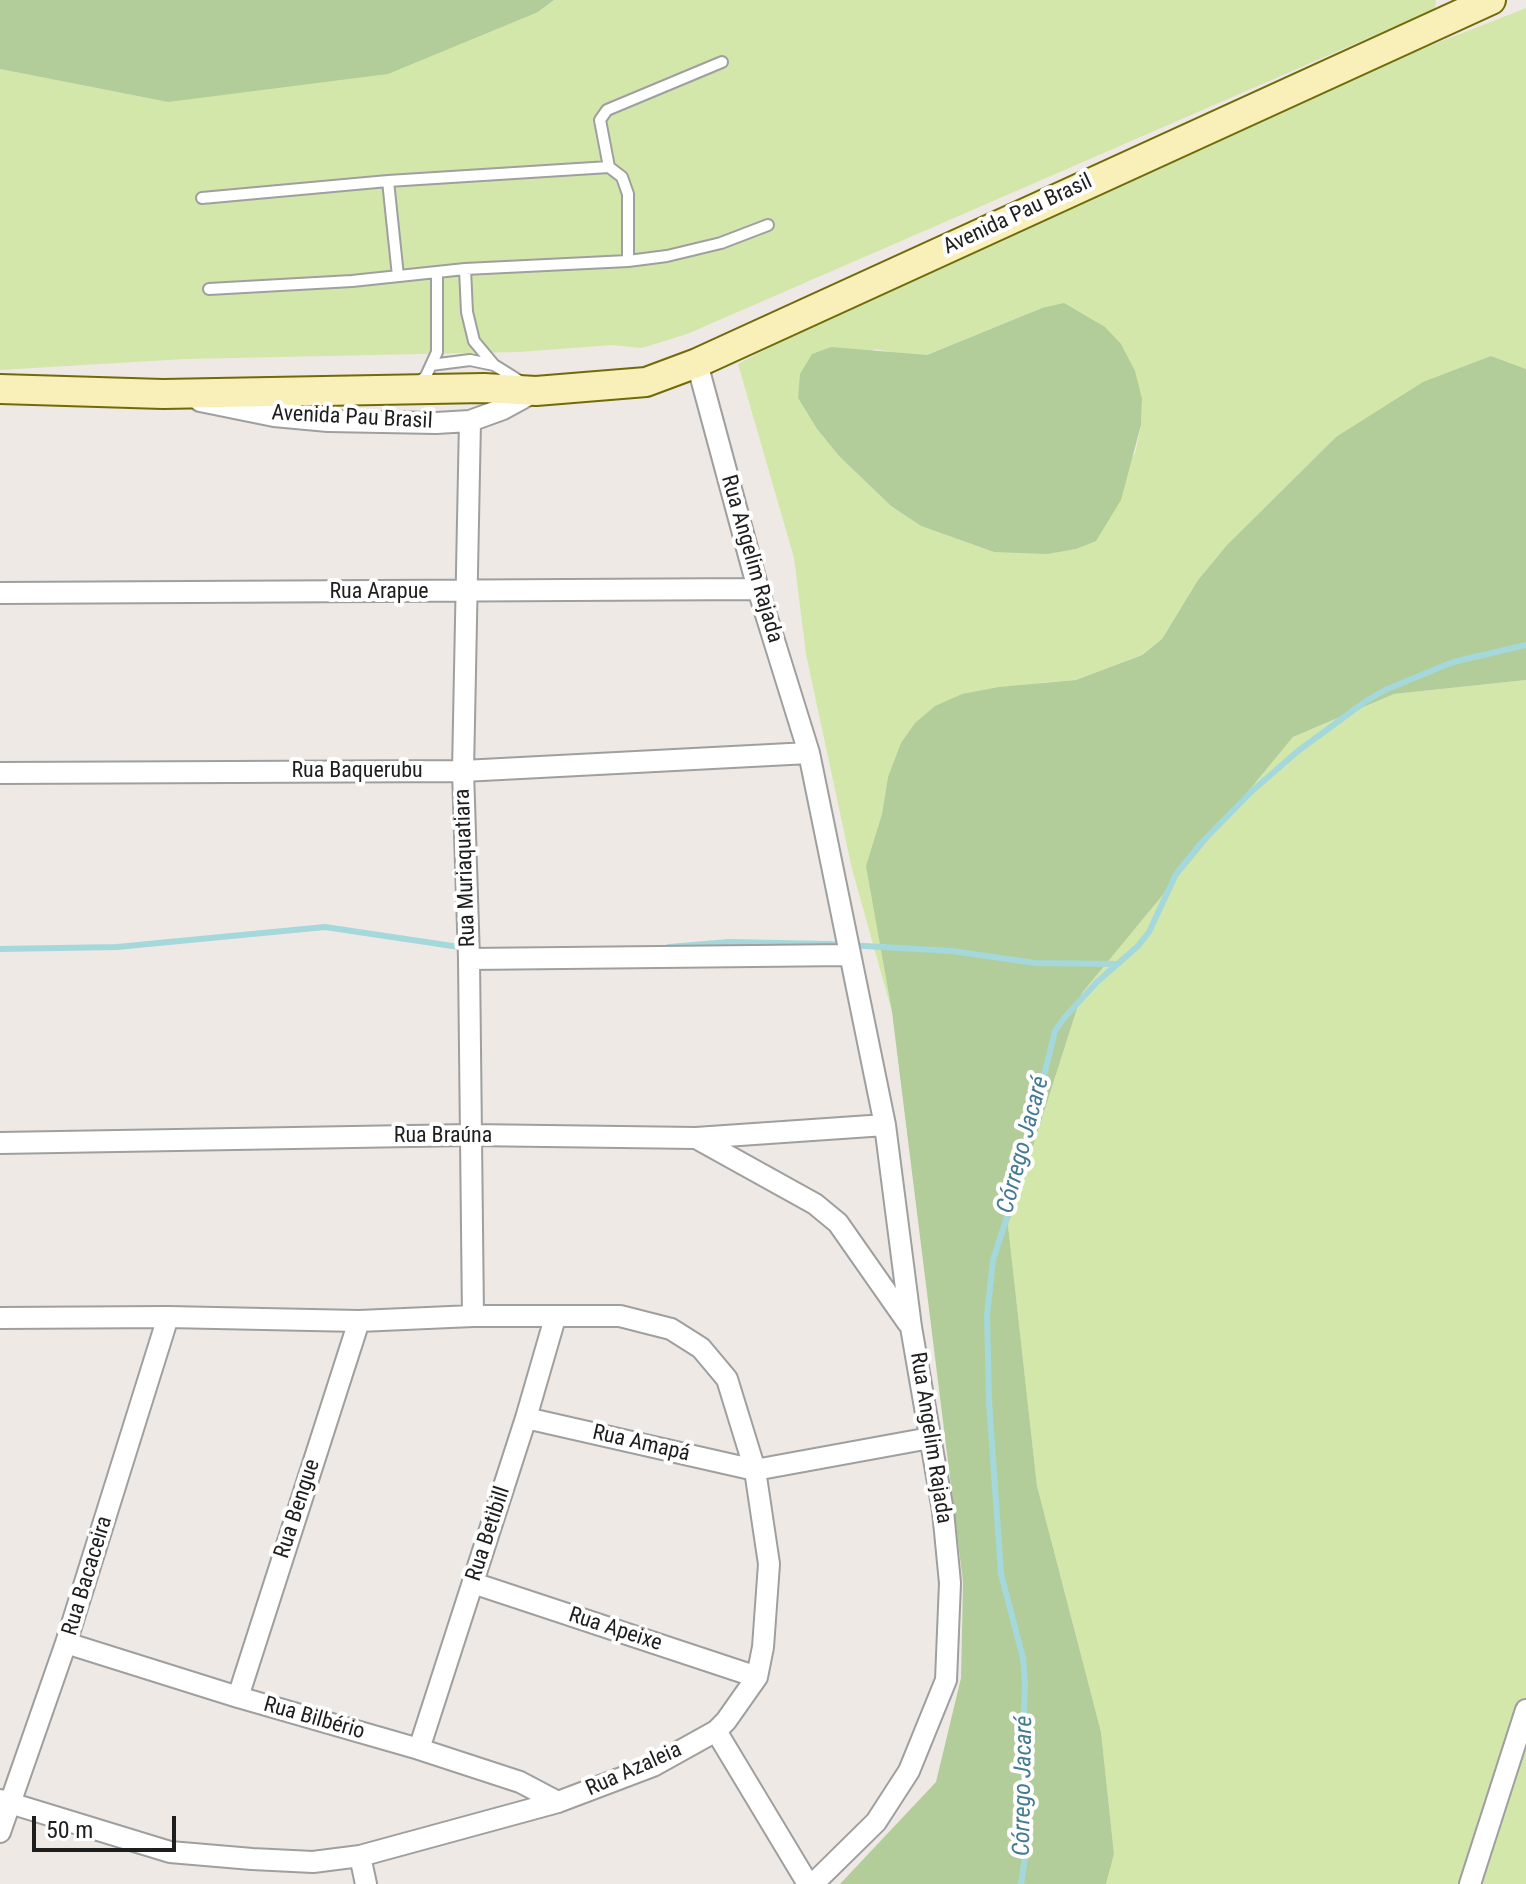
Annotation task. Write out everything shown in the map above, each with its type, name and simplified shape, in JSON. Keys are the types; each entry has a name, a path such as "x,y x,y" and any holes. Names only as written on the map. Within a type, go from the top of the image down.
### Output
{"main road":[{"name":"Avenida Pau Brasil","path":"0,389 163,394 484,388 536,391 646,382 697,363 1491,0"}],"street":[{"name":"Rua Angelim Rajada","path":"697,363 758,589 809,753 885,1125 911,1327 943,1511 950,1583 946,1680 909,1771 876,1822 810,1884"},
{"name":"Avenida Pau Brasil","path":"163,394 287,417 436,423 470,421 503,409 536,391"},
{"name":"Rua Muriaquatiara","path":"470,421 463,771 469,949 473,1316"},
{"name":"Rua Arapue","path":"0,593 758,589"},
{"name":"Rua Baquerubu","path":"0,773 463,771 809,753"},
{"path":"469,949 847,946"},
{"name":"Rua Braúna","path":"0,1143 470,1135 696,1138 885,1125"},
{"path":"696,1138 815,1204 838,1223 911,1327"},
{"name":"Rua Azaleia","path":"0,1318 168,1317 359,1321 473,1316 620,1316 671,1329 701,1348 727,1379 755,1470 769,1564 763,1647 757,1677 726,1721 716,1731 653,1766 558,1802 360,1856 313,1862 170,1852 5,1802"},
{"name":"Rua Bacaceira","path":"0,1832 5,1802 66,1643 168,1317"},
{"name":"Rua Betibill","path":"419,1749 526,1418 555,1318"},
{"name":"Rua Bengue","path":"238,1697 359,1321"},
{"name":"Rua Amapá","path":"526,1418 755,1470"},
{"path":"755,1470 930,1438"},
{"name":"Rua Apeixe","path":"473,1583 757,1677"},
{"name":"Rua Bilbério","path":"66,1643 419,1749 520,1782 558,1802"},
{"path":"1470,1884 1526,1710"},
{"path":"716,1731 810,1884"},
{"path":"360,1856 366,1884"}],"lane":[{"path":"609,167 600,120 607,110 722,62"},
{"path":"202,198 388,181 609,167 622,177 628,194 628,261"},
{"path":"388,181 398,276"},
{"path":"209,289 352,281 465,269 628,261 667,256 721,243 768,225"},
{"path":"465,269 467,312 474,341 494,365 536,391"},
{"path":"408,390 426,376 437,352 437,273"},
{"path":"431,365 470,360 494,365"}],"green space":[{"path":"0,0 554,0 538,12 388,74 168,102 0,69"},
{"path":"554,0 1436,0 1435,9 687,334 642,348 612,345 519,352 185,359 0,370 0,69 168,102 538,12"},
{"path":"1526,8 1526,369 1491,356 1336,437 1227,545 1198,580 1162,639 1141,655 1076,680 1040,683 888,777 882,814 867,866 892,1012 852,869 806,654 794,558 738,364 872,292 1358,74","holes":["1042,308 1142,399 1135,454 994,552 921,526 891,506 839,456 798,398 875,349 905,355 927,355"]},
{"path":"1064,303 1105,327 1121,344 1135,371 1142,399 1141,425 1121,500 1096,541 1076,549 1047,554 994,552 921,526 891,506 839,456 798,398 800,374 812,354 831,347 927,355 1042,308"},
{"path":"1491,356 1526,369 1526,680 1394,694 1293,737 1082,993 1008,1225 1037,1486 1101,1732 1114,1854 1106,1884 840,1884 936,1782 961,1678 963,1582 892,1012 866,866 882,814 888,777 901,743 915,723 935,706 962,694 999,687 1076,680 1142,655 1162,639 1198,580 1227,545 1336,437 1423,382"},
{"path":"1526,680 1526,1884 1106,1884 1114,1854 1101,1732 1037,1486 1008,1225 1082,993 1293,737 1394,694"}],"waterway":[{"name":"Córrego Jacaré","path":"1021,1884 1027,1845 1023,1739 1025,1683 1023,1658 1001,1574 989,1401 987,1315 993,1260 1015,1192 1055,1031 1097,982 1138,946 1149,932 1176,874 1203,841 1251,792 1298,751 1385,690 1453,662 1526,645"},
{"path":"0,949 117,947 325,927 466,948"},
{"path":"669,947 729,942 830,944 952,951 1035,963 1116,964"}]}
